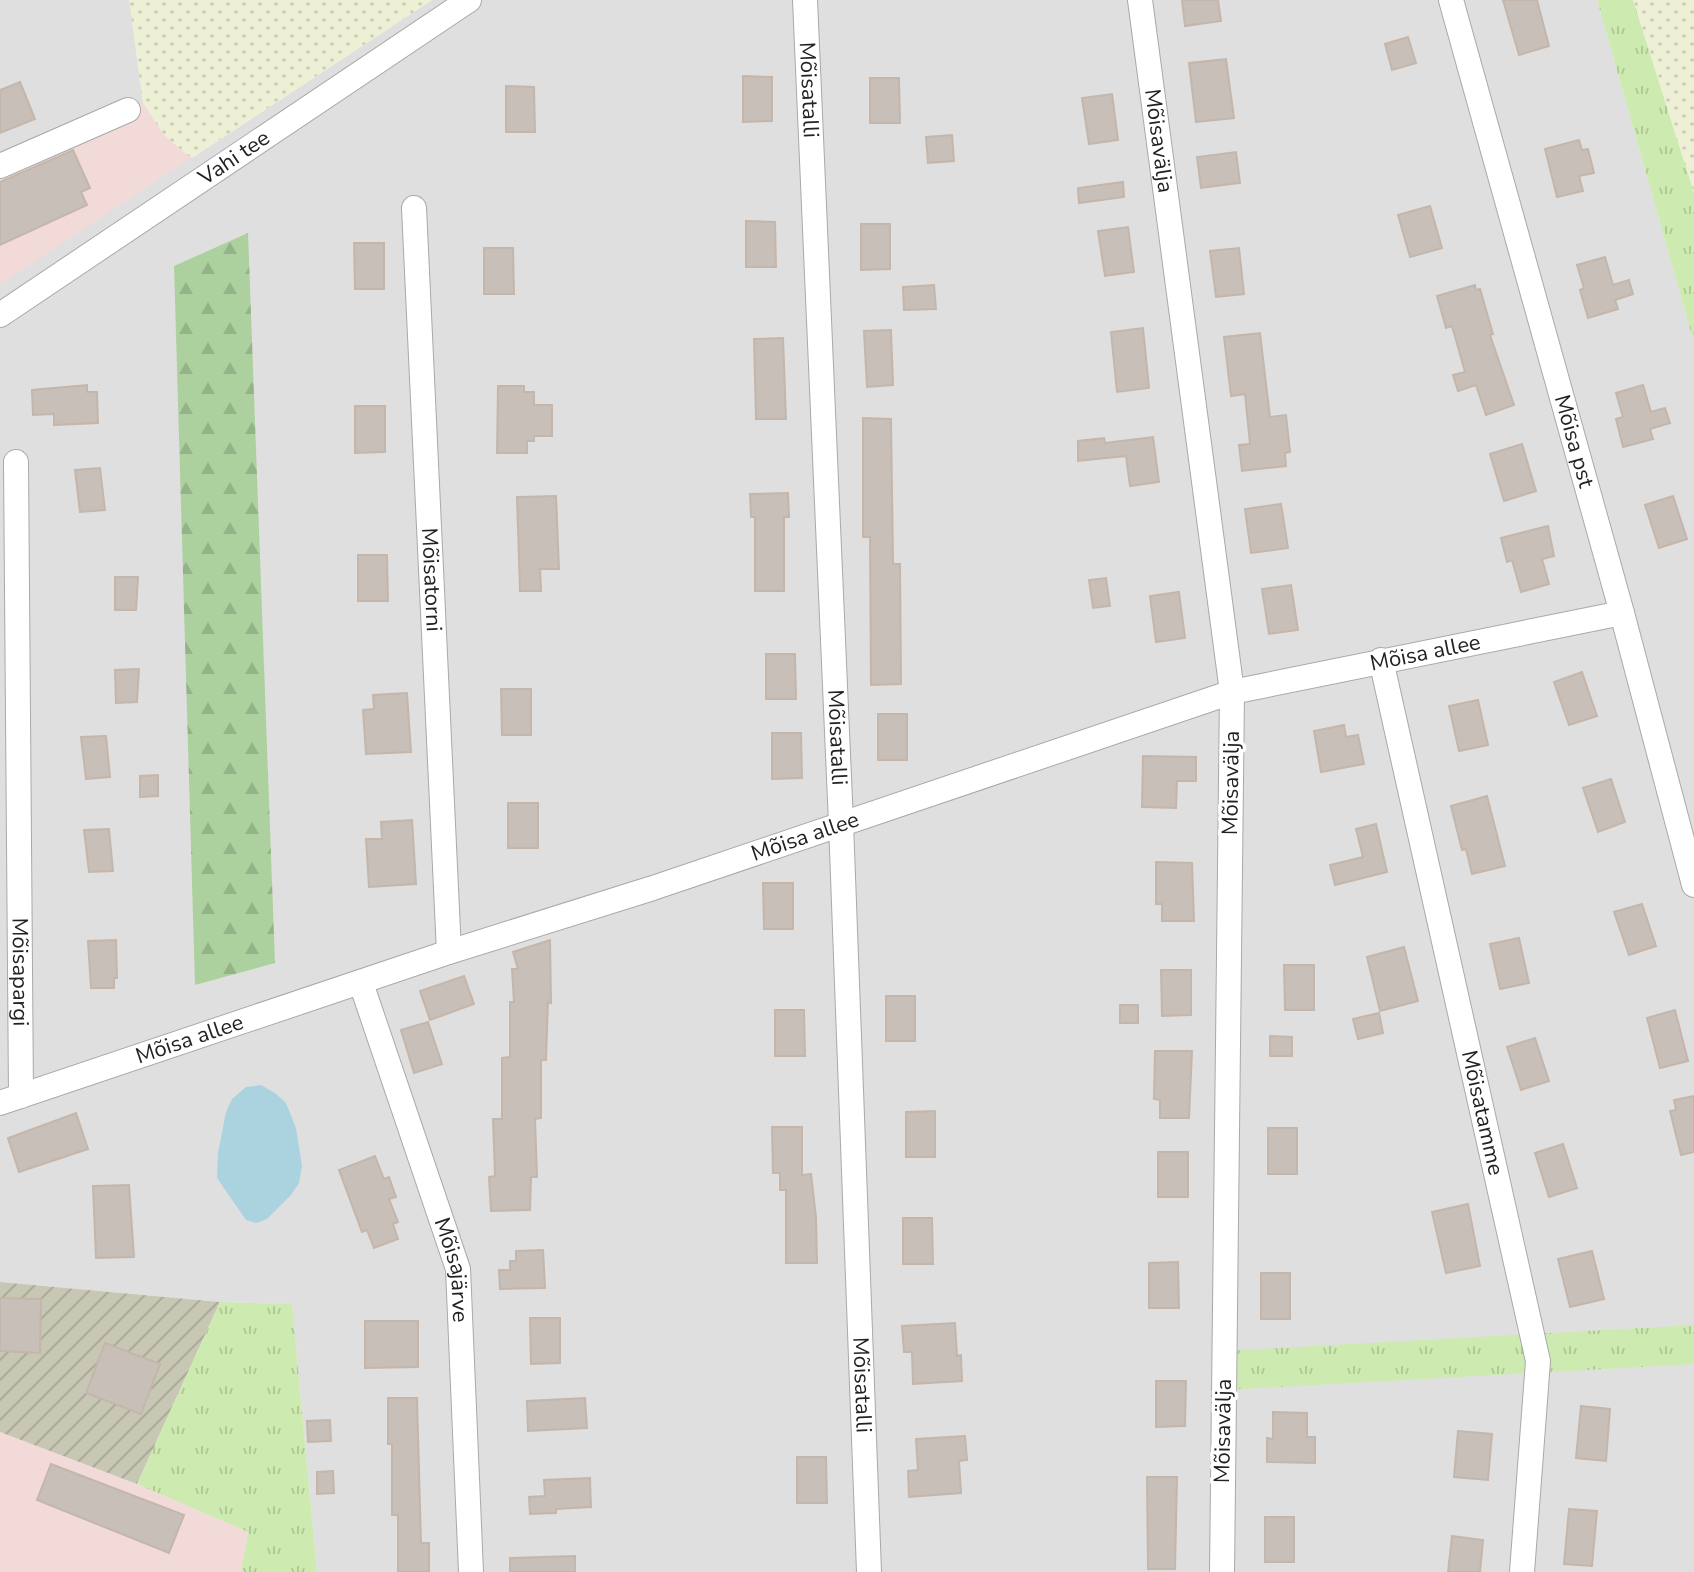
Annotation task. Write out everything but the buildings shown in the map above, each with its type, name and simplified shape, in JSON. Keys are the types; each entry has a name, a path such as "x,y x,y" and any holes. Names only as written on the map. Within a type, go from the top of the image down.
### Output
{"street":[{"name":"Vahi tee","path":"0,315 469,0"},
{"name":"Mõisatalli","path":"805,0 841,823 869,1572"},
{"name":"Mõisavälja","path":"1140,0 1232,692 1222,1572"},
{"name":"Mõisa pst","path":"1451,0 1622,613 1694,885"},
{"path":"0,166 128,110"},
{"name":"Mõisatorni","path":"414,208 449,952"},
{"name":"Mõisapargi","path":"11,1100 16,462"},
{"name":"Mõisa allee","path":"11,1100 1232,692 1622,613"},
{"name":"Mõisatamme","path":"1381,660 1538,1361 1522,1572"},
{"name":"Mõisajärve","path":"361,983 458,1269 471,1572"}],"shaded area":[{"path":"0,0 163,0 192,158 432,0 1597,0 1694,343 1694,1572 317,1572 292,1304 220,1302 0,1282"},
{"path":"129,0 432,0 191,158 164,135 143,103"},
{"path":"1633,0 1694,0 1694,193 1693,190"},
{"path":"143,103 164,135 191,158 0,284 0,163"},
{"path":"0,1282 220,1302 137,1484 0,1432"},
{"path":"0,1432 137,1484 248,1532 241,1572 0,1572"}],"green space":[{"path":"1597,0 1633,0 1694,193 1694,343"},
{"path":"248,233 275,963 195,985 174,266"},
{"path":"220,1302 292,1304 317,1572 241,1572 248,1532 137,1484"},
{"path":"1694,1325 1694,1364 1224,1390 1224,1351"}],"water":[{"path":"261,1085 286,1103 296,1128 302,1166 299,1183 291,1195 267,1219 256,1223 246,1220 217,1178 218,1153 226,1112 232,1099 246,1087"}]}
